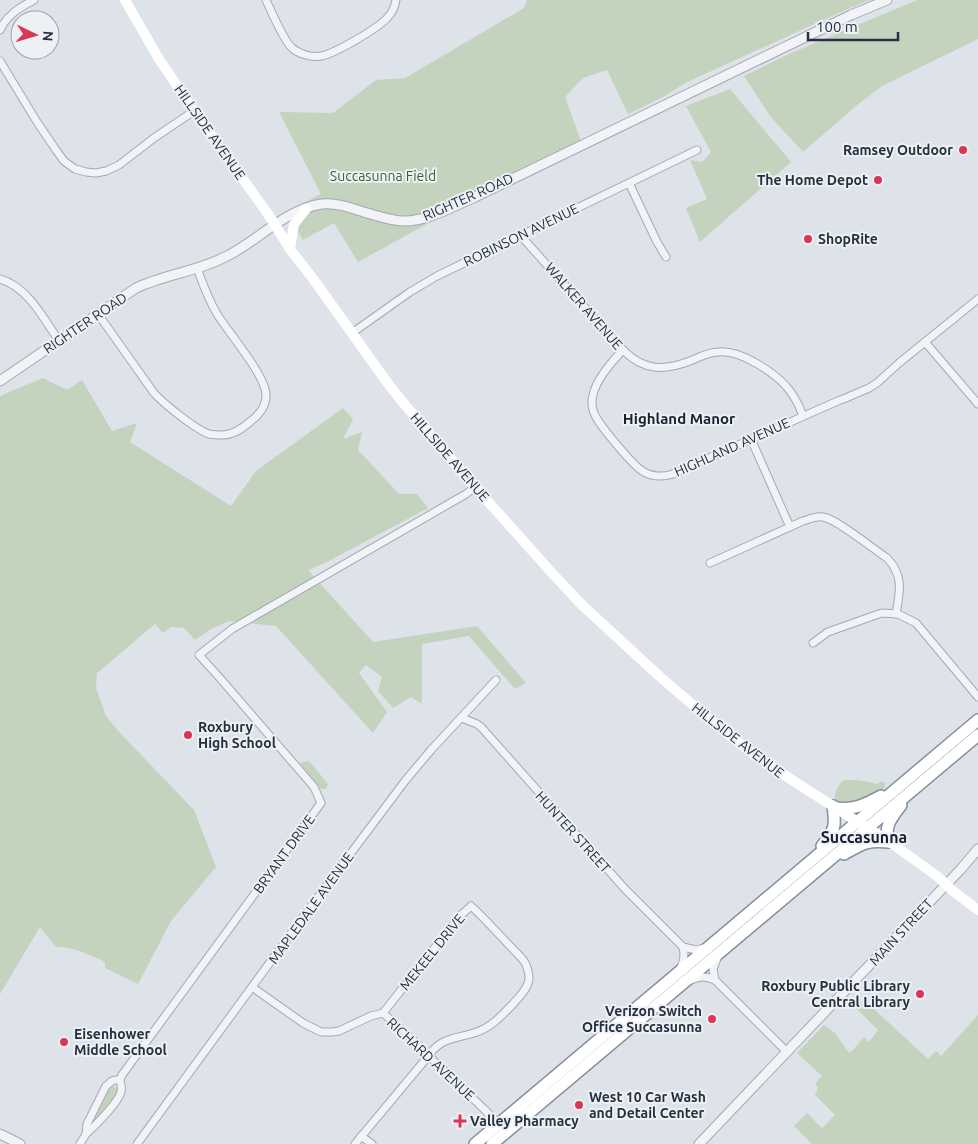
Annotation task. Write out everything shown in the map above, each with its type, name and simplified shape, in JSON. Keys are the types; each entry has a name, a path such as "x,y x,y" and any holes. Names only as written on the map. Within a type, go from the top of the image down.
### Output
{"highway":[{"path":"475,1144 681,978 722,950 822,865 896,789 978,720"},
{"path":"492,1144 681,978 709,947 808,863 910,792 978,735"},
{"path":"808,863 835,827 835,807 845,809 859,807 896,789"},
{"path":"822,865 867,842 889,842 887,834 889,823 910,792"}],"main road":[{"name":"HILLSIDE AVENUE","path":"125,0 159,59 268,214 290,249 406,406 529,548 582,604 658,675 744,747 773,768 889,842 937,876 978,910"},
{"path":"290,249 294,224 306,209"}],"street":[{"path":"0,30 4,21 12,13 34,0"},
{"path":"266,0 292,48 307,56 320,57 331,53 378,27 389,16 396,0"},
{"name":"RIGHTER ROAD","path":"0,382 136,288 146,283 197,268 229,255 294,214 322,204 335,205 393,220 417,220 431,216 851,15 887,0"},
{"path":"0,61 37,122 64,161 86,172 106,171 119,165 194,111"},
{"name":"ROBINSON AVENUE","path":"352,332 436,276 697,150"},
{"path":"629,183 666,258"},
{"name":"WALKER AVENUE","path":"521,236 628,356 642,364 662,368 675,367 708,353 738,354 772,374 786,386 798,404 803,416"},
{"path":"98,314 138,372 161,401 198,428 210,434 223,435 233,433 256,418 263,408 266,396 264,385 216,313 205,292 197,268"},
{"path":"0,279 8,281 30,299 59,341"},
{"name":"HIGHLAND AVENUE","path":"623,350 614,359 598,382 593,395 595,416 629,459 641,470 655,476 668,476 869,388 978,299"},
{"path":"925,342 978,404"},
{"path":"751,439 790,527"},
{"name":"BRYANT DRIVE","path":"80,1144 86,1134 98,1124 120,1094 122,1075 321,803 314,787 199,655 232,629 466,494 475,486"},
{"path":"710,563 790,527 815,517 824,517 839,524 887,558 893,565 900,583 896,614"},
{"path":"813,642 828,632 873,616 882,613 896,614 916,623 978,697"},
{"name":"MAPLEDALE AVENUE","path":"137,1144 404,781 496,680"},
{"name":"HUNTER STREET","path":"462,718 477,724 481,728 624,889 683,947"},
{"name":"MAIN STREET","path":"698,1144 978,849"},
{"name":"MEKEEL DRIVE","path":"383,1013 460,916 471,906 524,961 529,974 528,983 523,992 495,1022 477,1032 444,1041 428,1055"},
{"path":"683,947 696,950 709,947"},
{"path":"683,947 685,952 681,978 708,977 714,980 787,1052"},
{"path":"714,980 714,968 717,957 722,950"},
{"name":"RICHARD AVENUE","path":"252,987 303,1023 321,1032 339,1031 371,1016 383,1013 498,1124"},
{"path":"355,1144 428,1055"},
{"name":"BRYANT DRIVE","path":"86,1134 87,1124 106,1086 112,1081 120,1080"},
{"path":"0,1134 20,1144"},
{"path":"361,1136 372,1144"}],"green space":[{"name":"Succasunna Field","path":"527,0 869,0 685,83 665,96 628,114 607,70 583,78 565,97 581,141 563,149 358,262 334,223 303,240 286,212 321,194 279,112 333,113 376,80 405,78 524,8"},
{"path":"917,0 978,0 978,39 882,86 803,152 770,116 744,76 789,54"},
{"path":"730,89 791,162 700,242 686,208 707,199 690,160 702,162 711,152 686,106"},
{"path":"43,378 67,390 82,380 112,431 137,423 130,442 231,506 256,471 343,408 353,419 343,439 362,432 358,450 399,494 417,494 428,508 327,562 308,570 373,642 477,626 526,683 515,689 469,636 422,644 422,704 411,697 393,708 378,691 382,677 366,665 359,673 387,712 373,733 276,626 229,621 211,629 195,640 184,628 171,627 163,633 155,624 97,673 96,688 106,716 194,810 216,867 171,921 138,984 105,968 105,962 94,957 74,949 56,947 40,927 0,994 0,397"},
{"path":"309,761 328,784 326,789 321,789 300,763"},
{"path":"844,780 858,780 878,784 880,781 885,783 885,787 863,802 841,804 835,801 835,795 838,786"},
{"path":"864,1000 928,1059 936,1051 941,1056 978,1015 978,1144 812,1144 794,1126 807,1113 822,1128 835,1115 815,1095 818,1088 815,1084 822,1076 797,1053 824,1025 835,1033 849,1053 864,1037 869,1042 878,1030 856,1008"},
{"path":"112,1086 117,1088 117,1094 98,1119 95,1120 94,1118 109,1088"}],"place":[{"name":"Ramsey Outdoor","path":"963,150"},
{"name":"The Home Depot","path":"878,180"},
{"name":"ShopRite","path":"808,239"},
{"name":"Roxbury High School","path":"188,735"},
{"name":"Roxbury Public Library Central Library","path":"920,994"},
{"name":"Verizon Switch Office Succasunna","path":"712,1019"},
{"name":"Eisenhower Middle School","path":"64,1042"},
{"name":"West 10 Car Wash and Detail Center","path":"579,1105"},
{"name":"Valley Pharmacy","path":"460,1121"}],"district":[{"name":"Highland Manor","path":"679,419"},
{"name":"Succasunna","path":"864,837"}]}
